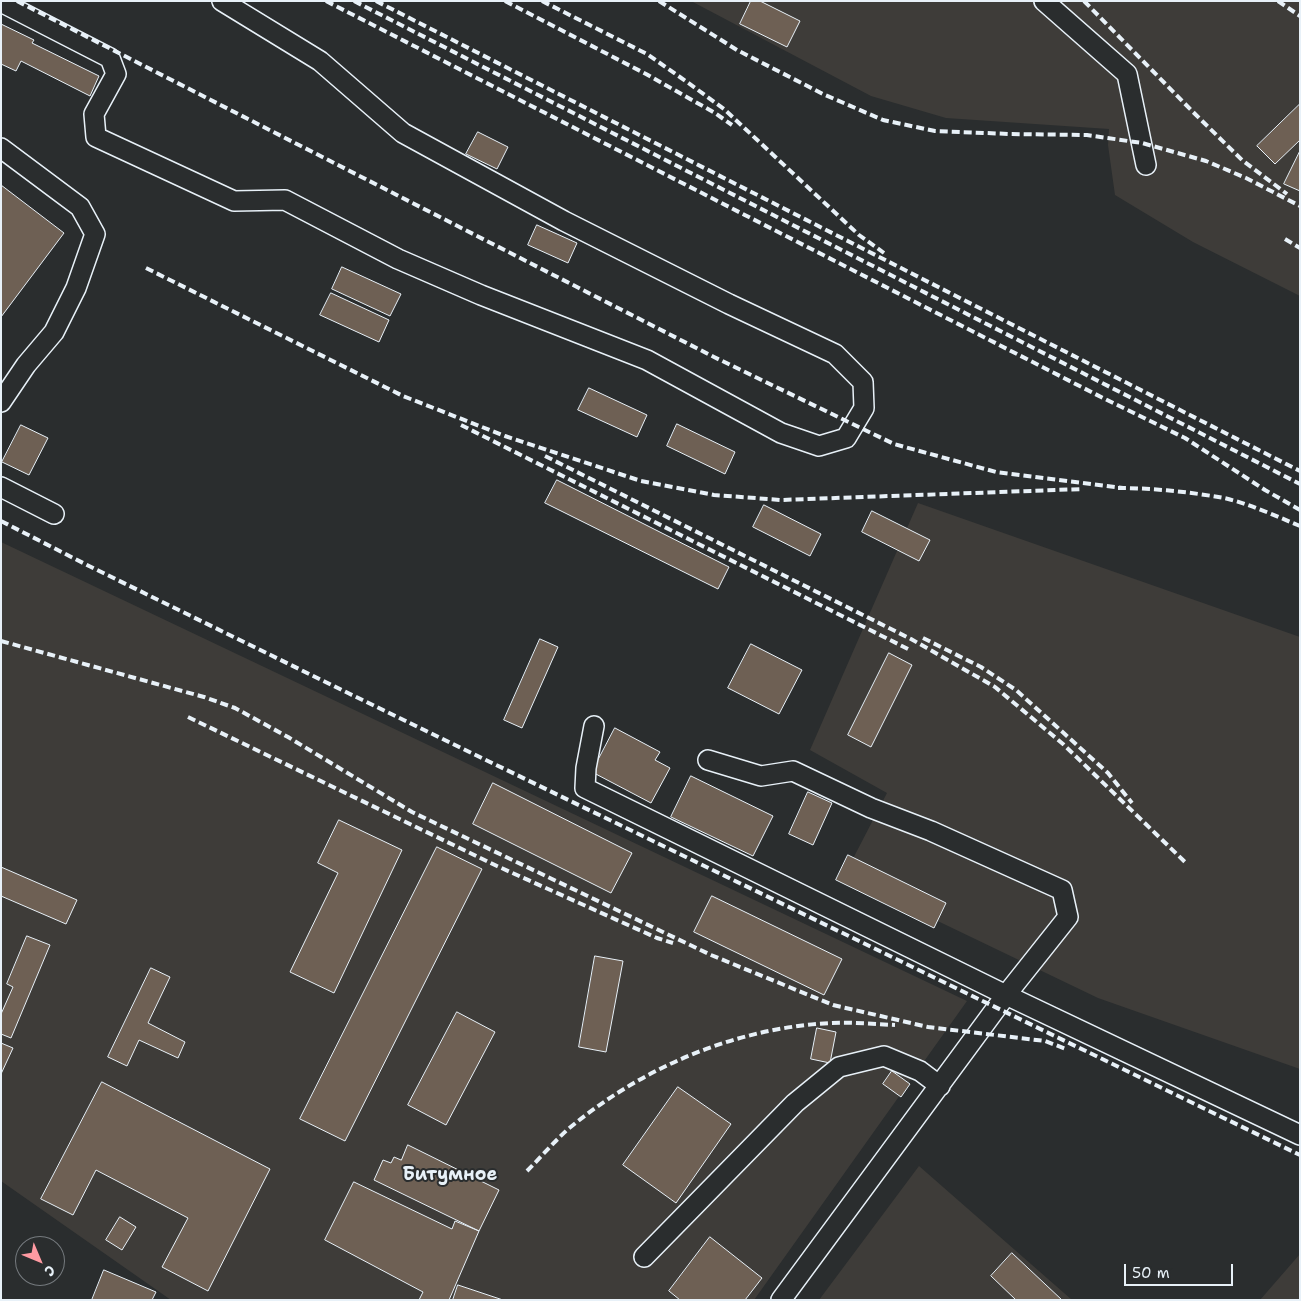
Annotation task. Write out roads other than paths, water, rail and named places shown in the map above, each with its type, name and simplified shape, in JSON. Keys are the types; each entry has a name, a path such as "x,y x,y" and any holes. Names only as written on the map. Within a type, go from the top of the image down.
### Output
{"street":[{"path":"1,2 110,58 116,74 94,114 96,137 234,201 285,200 398,259 481,295 647,360 781,433 819,446 846,438 864,408 863,382 835,354 720,300 564,221 403,133 320,61 222,1"},
{"path":"1044,1 1127,74 1146,165"},
{"path":"1,148 80,207 95,234 76,288 54,332 26,365 1,402"},
{"path":"1,487 54,514"},
{"path":"594,726 586,768 585,788 1006,995 1300,1136"},
{"path":"708,760 761,776 793,771 871,808 931,832 1062,890 1068,917 1006,995 781,1300"},
{"path":"644,1257 795,1102 839,1067 884,1056 920,1071 940,1086"}],"railway":[{"path":"17,1 714,357 894,444 996,472 1123,488"},
{"path":"326,1 1105,399 1185,438 1265,490 1300,510"},
{"path":"354,1 1300,484"},
{"path":"376,1 1300,471"},
{"path":"505,1 646,74 715,113 732,125"},
{"path":"542,1 647,54 724,109 859,235 884,253"},
{"path":"659,1 737,50 823,94 883,120 935,131 1087,135 1142,143 1206,161 1246,178 1300,206"},
{"path":"1084,1 1242,160 1287,194"},
{"path":"1278,1 1300,16"},
{"path":"1285,239 1300,248"},
{"path":"146,268 403,396 505,436 641,481 714,495 781,500 1083,489"},
{"path":"461,425 908,649"},
{"path":"545,456 911,639 995,687 1063,744 1185,862"},
{"path":"1118,488 1171,491 1224,498 1253,507 1300,526"},
{"path":"1,521 350,694 1300,1155"},
{"path":"923,638 981,667 1016,690 1108,773 1132,803"},
{"path":"1,641 204,697 235,708 288,737 412,812 711,955 833,1005 928,1027 1045,1041 1066,1049"},
{"path":"188,717 497,866 657,938 673,943"},
{"path":"527,1171 567,1130 596,1108 657,1070 690,1055 759,1033 795,1026 831,1023 895,1025"}],"district":[{"name":"Битумное","path":"450,1175"}]}
